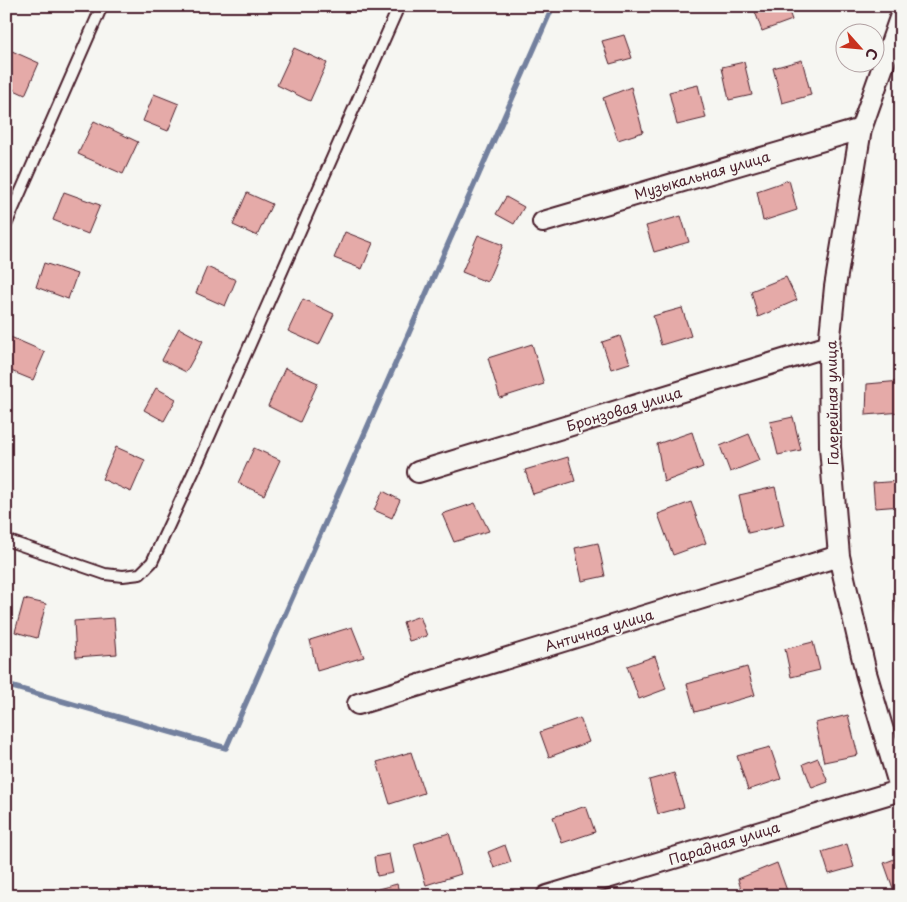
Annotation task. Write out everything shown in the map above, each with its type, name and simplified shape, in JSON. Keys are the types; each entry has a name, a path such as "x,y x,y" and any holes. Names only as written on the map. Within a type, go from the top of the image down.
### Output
{"street":[{"name":"Галерейная улица","path":"901,15 861,128 836,287 829,346 830,447 840,556 866,673 901,790"},
{"name":"Музыкальная улица","path":"543,222 861,128"},
{"name":"Бронзовая улица","path":"418,472 829,346"},
{"name":"Античная улица","path":"358,704 840,556"},
{"name":"Парадная улица","path":"546,896 901,790"}],"lane":[{"path":"6,225 102,6"},
{"path":"6,540 105,574 123,576 140,574 152,562 399,6"}],"building":[{"path":"753,6 787,6 792,20 762,31"},
{"path":"624,35 632,58 610,64 602,41"},
{"path":"294,48 327,63 310,101 277,85"},
{"path":"12,51 39,63 25,95 6,86 6,64"},
{"path":"802,60 811,95 782,103 773,68"},
{"path":"744,62 752,95 729,100 722,67"},
{"path":"698,85 706,118 677,125 669,92"},
{"path":"631,87 643,132 618,140 603,98"},
{"path":"154,94 179,104 168,131 143,121"},
{"path":"94,121 138,142 123,174 78,154"},
{"path":"789,180 797,210 763,221 757,191"},
{"path":"64,192 100,205 88,234 53,220"},
{"path":"247,193 272,204 257,236 233,225"},
{"path":"506,197 524,207 514,224 496,214"},
{"path":"681,216 689,242 654,252 646,226"},
{"path":"345,232 373,243 362,269 334,258"},
{"path":"478,235 503,245 487,282 462,272"},
{"path":"44,263 77,274 68,299 36,287"},
{"path":"207,267 236,280 225,306 196,293"},
{"path":"786,277 797,300 758,317 751,291"},
{"path":"303,299 334,314 319,345 288,331"},
{"path":"682,308 691,336 661,345 653,316"},
{"path":"179,328 203,341 186,372 162,360"},
{"path":"6,335 45,352 33,380 6,369"},
{"path":"620,336 630,363 611,369 602,342"},
{"path":"532,344 544,384 500,398 488,358"},
{"path":"285,368 318,383 300,422 268,406"},
{"path":"901,381 901,412 866,415 867,384"},
{"path":"156,388 176,399 164,421 144,410"},
{"path":"793,417 801,450 778,455 770,422"},
{"path":"692,432 703,467 664,482 657,444"},
{"path":"749,434 760,460 730,472 720,446"},
{"path":"116,447 145,460 131,492 102,479"},
{"path":"254,448 280,460 264,495 238,483"},
{"path":"568,457 575,481 533,494 525,470"},
{"path":"901,481 901,506 875,508 873,483"},
{"path":"775,487 784,525 748,533 739,495"},
{"path":"383,491 400,500 392,518 374,510"},
{"path":"691,502 706,543 673,555 658,514"},
{"path":"475,503 489,531 454,542 442,514"},
{"path":"598,543 605,576 582,581 575,548"},
{"path":"24,599 46,604 37,638 15,632"},
{"path":"901,602 901,631 899,632 895,603"},
{"path":"420,616 427,636 409,641 403,622"},
{"path":"114,618 117,654 76,657 74,621"},
{"path":"352,627 364,657 317,671 310,640"},
{"path":"813,642 820,670 791,677 785,649"},
{"path":"655,656 666,689 639,699 627,666"},
{"path":"747,667 755,695 695,712 687,684"},
{"path":"848,715 858,755 824,762 815,723"},
{"path":"580,718 589,742 549,757 540,732"},
{"path":"770,747 781,779 748,790 737,756"},
{"path":"411,752 424,793 390,804 377,762"},
{"path":"818,758 828,782 812,788 803,764"},
{"path":"674,773 684,807 658,814 649,780"},
{"path":"586,806 595,832 562,843 553,817"},
{"path":"449,833 461,874 426,885 414,844"},
{"path":"847,844 854,867 829,874 822,852"},
{"path":"505,845 511,862 494,868 488,852"},
{"path":"389,854 393,873 377,876 374,857"},
{"path":"897,858 901,871 901,892 895,894 884,863"},
{"path":"777,863 789,896 743,896 738,879"},
{"path":"397,884 400,896 379,896 378,889"}],"waterway":[{"path":"6,685 226,748 553,6"}]}
